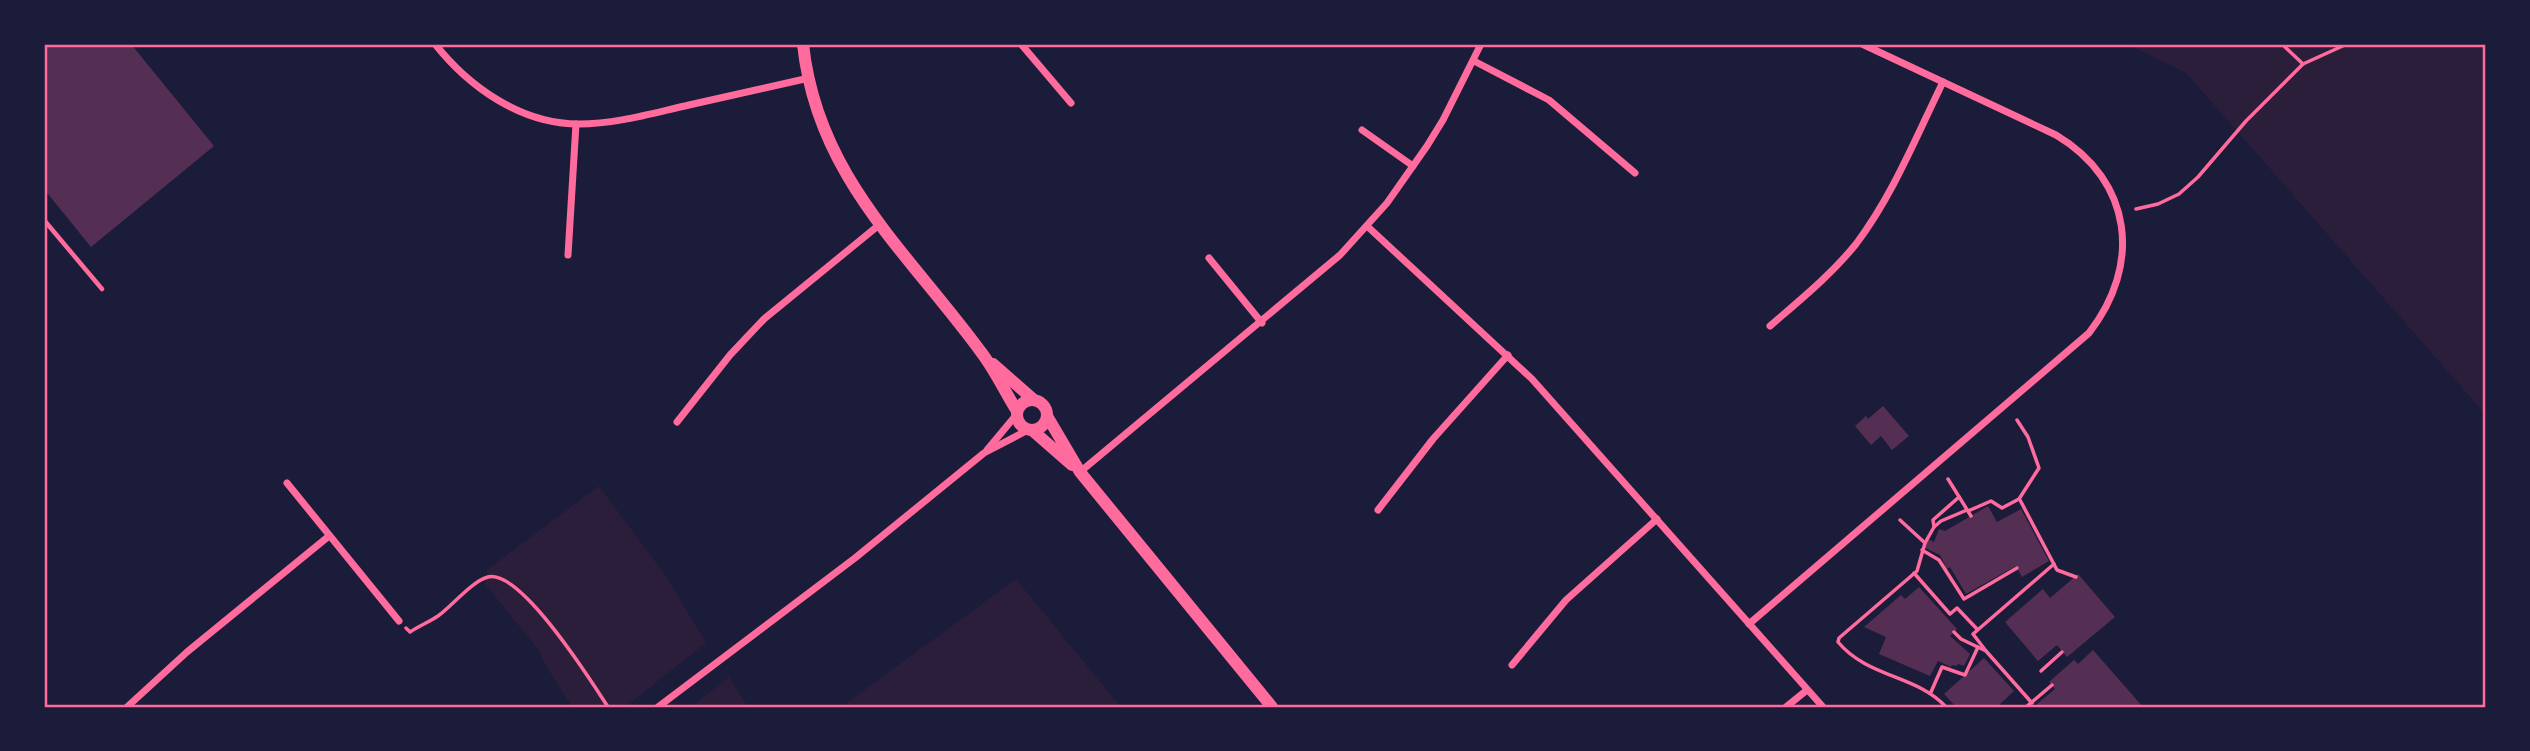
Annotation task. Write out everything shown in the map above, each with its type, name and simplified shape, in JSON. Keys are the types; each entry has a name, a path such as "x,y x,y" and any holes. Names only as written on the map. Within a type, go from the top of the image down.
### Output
{"street":[{"path":"435,44 463,76 504,104 529,114 576,124 633,118 809,78"},
{"path":"803,44 809,78 821,117 839,160 864,205 983,354 1017,412 1021,425 1080,472"},
{"path":"1021,44 1071,103"},
{"path":"1080,472 1324,270 1367,226 1413,166 1443,120 1481,44"},
{"path":"1749,624 2076,346 2104,312 2118,281 2123,245 2122,228 2111,195 2095,168 2074,148 2056,135 1862,44"},
{"path":"1474,61 1549,100 1635,173"},
{"path":"1770,326 1838,264 1870,225 1893,186 1943,82"},
{"path":"568,255 576,124"},
{"path":"1362,130 1413,166"},
{"path":"677,422 730,355 764,319 879,225"},
{"path":"1367,226 1508,355 1554,402 1823,707"},
{"path":"1209,258 1262,323"},
{"path":"983,354 1045,407 1047,416 1080,472 1272,707"},
{"path":"1378,510 1433,439 1508,355"},
{"path":"658,707 855,558 984,453 1022,403 1034,400"},
{"path":"984,453 1044,424 1047,416"},
{"path":"287,483 399,621"},
{"path":"1512,665 1566,600 1657,519"},
{"path":"127,707 187,652 329,536"},
{"path":"1786,707 1807,690"}],"lane":[{"path":"44,220 102,289"}],"path":[{"path":"2282,44 2303,64"},
{"path":"2136,209 2169,200 2190,186 2246,121 2303,64 2347,44"},
{"path":"2481,44 2486,47"},
{"path":"1947,707 1931,692 1862,664 1838,642 1839,638 1914,573 1920,565 1924,543 1941,521 1991,501 2002,508 2019,499 2039,468 2028,438 2017,420"},
{"path":"1948,479 1969,512"},
{"path":"1934,527 1933,520 1959,497"},
{"path":"2019,499 2057,570 2076,577"},
{"path":"1900,520 1924,543"},
{"path":"1922,550 1939,560 1964,599 2017,568"},
{"path":"2032,703 1973,634 2054,564"},
{"path":"1914,573 1950,614 1957,608 1977,630"},
{"path":"399,621 410,632 436,617 484,578 499,577 517,588 536,608 576,659 608,707"},
{"path":"1954,632 1961,639 1986,651"},
{"path":"1931,692 1942,667 1965,675 1978,647"},
{"path":"2041,671 2062,652"},
{"path":"2026,707 2052,685"}],"shaded area":[{"path":"2126,44 2486,44 2486,415 2185,72"},
{"path":"599,486 666,576 706,643 625,707 572,707 544,663 541,653 485,584 487,570"},
{"path":"1016,579 1121,707 841,707"},
{"path":"729,677 748,707 691,707 694,705"}],"building":[{"path":"44,44 131,44 214,146 91,247 44,189"},
{"path":"1883,406 1909,436 1892,450 1881,436 1871,445 1855,426"},
{"path":"1988,506 1997,522 2021,509 2049,561 2022,577 2016,566 1966,594 1940,555 1925,548 1928,539 1934,542 1939,529 1945,531"},
{"path":"2078,574 2115,617 2067,657 2057,645 2038,661 2005,622 2043,589 2050,598"},
{"path":"1919,587 1957,629 1950,636 1970,654 1964,666 1958,664 1951,667 1938,661 1930,676 1879,654 1886,637 1864,627 1901,595 1905,599"},
{"path":"2093,650 2143,707 2040,707 2037,704 2055,689 2049,682 2074,660 2078,664"},
{"path":"1984,658 2014,691 1999,705 2001,707 1956,707 1944,694"}]}
